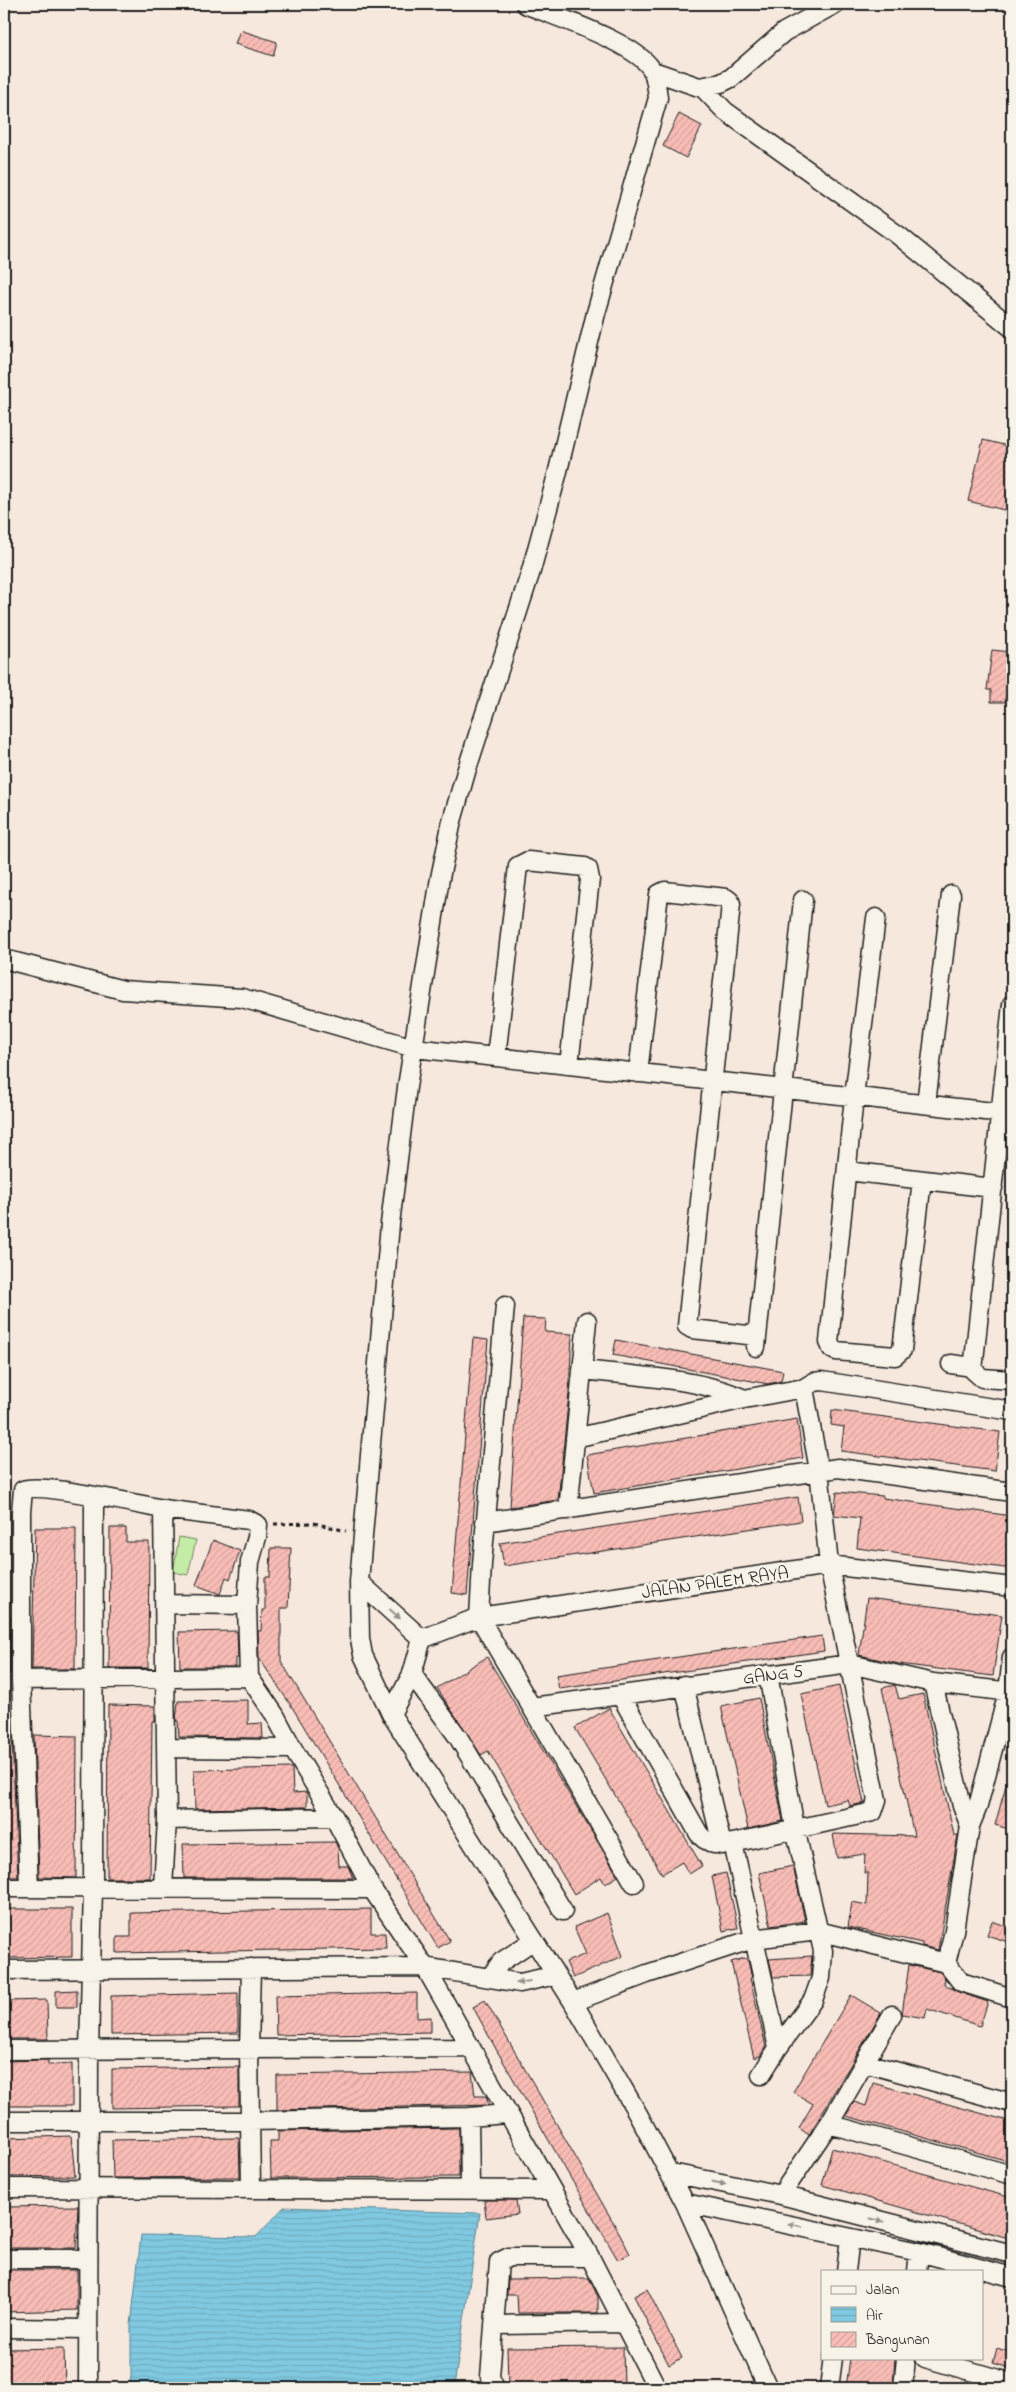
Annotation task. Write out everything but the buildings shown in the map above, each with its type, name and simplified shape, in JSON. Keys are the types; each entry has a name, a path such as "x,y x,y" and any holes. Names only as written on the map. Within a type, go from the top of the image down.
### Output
{"street":[{"path":"525,4 610,39 634,52 653,71 703,88 725,110 898,235 1012,328"},
{"path":"703,88 731,78 784,32 836,4"},
{"path":"653,71 658,98 596,313 558,475 531,571 452,821 440,878 390,1224 359,1582 360,1639 364,1654 391,1714 573,2002 671,2173 768,2388"},
{"path":"496,1057 518,866 528,861 585,867 588,869 590,879 569,1065"},
{"path":"638,1073 659,894 665,891 730,900 687,1326 757,1342 803,900"},
{"path":"926,1104 951,895"},
{"path":"876,918 854,1097 829,1342 832,1349 836,1351 895,1356 902,1350 922,1180"},
{"path":"4,959 123,990 242,998 414,1048 1006,1113"},
{"path":"1012,1004 1006,1113 993,1188 973,1367 977,1376 982,1378 1012,1380"},
{"path":"847,1171 993,1188"},
{"path":"505,1306 485,1522 479,1617 634,1883"},
{"path":"568,1510 587,1321"},
{"path":"951,1364 973,1367"},
{"path":"583,1370 693,1384 730,1392 744,1399"},
{"path":"575,1438 744,1399 804,1388 814,1382 822,1381 1012,1411"},
{"path":"621,1696 699,1834 710,1842 727,1844 795,1828 867,1815 873,1812 877,1800 829,1565 819,1470 804,1388"},
{"path":"485,1522 838,1468 874,1471 1012,1492"},
{"path":"29,1888 21,1680 21,1512 23,1490 34,1488 94,1496 163,1509 249,1520 258,1525 257,1537 250,1562 247,1605 249,1677 275,1715 334,1817 372,1889 425,1967 590,2258 657,2388"},
{"path":"88,2388 88,2122 93,1888 94,1496"},
{"path":"163,1509 167,1820 163,1887"},
{"name":"JALAN PALEM RAYA","path":"422,1639 479,1617 829,1565 1012,1587"},
{"path":"359,1582 422,1639 412,1674 391,1714"},
{"path":"165,1604 247,1605"},
{"path":"946,1962 954,1931 970,1826 978,1806 1010,1692 1012,1657"},
{"name":"GANG 5","path":"532,1707 850,1664 934,1683 1010,1692"},
{"path":"412,1674 458,1737 563,1911"},
{"path":"761,2076 778,2048 813,2000 818,1988 823,1951 795,1828 768,1674"},
{"path":"21,1680 249,1677"},
{"path":"934,1683 962,1806 970,1826"},
{"path":"684,1685 753,1939 778,2048"},
{"path":"166,1748 293,1749"},
{"path":"167,1820 334,1817"},
{"path":"4,1888 372,1889"},
{"path":"573,2002 647,1974 753,1939 792,1933 818,1932 946,1962 961,1982 1012,1998"},
{"path":"490,1977 501,1962 534,1940"},
{"path":"4,1970 425,1967 490,1977 508,1983 520,1983 556,1975"},
{"path":"251,1968 249,2049 252,2188"},
{"path":"781,2195 829,2124 892,2015"},
{"path":"4,2050 471,2048"},
{"path":"865,2063 1012,2103"},
{"path":"4,2121 250,2121 469,2117 507,2114"},
{"path":"469,2117 470,2189"},
{"path":"829,2124 1012,2175"},
{"path":"671,2173 781,2195 1012,2254"},
{"path":"4,2188 551,2190"},
{"path":"685,2203 919,2252 1012,2277"},
{"path":"820,2230 825,2207"},
{"path":"846,2270 850,2238"},
{"path":"917,2270 919,2252"},
{"path":"495,2388 490,2377 499,2264 504,2258 590,2258"},
{"path":"4,2260 88,2259"},
{"path":"494,2325 622,2323"},
{"path":"4,2328 87,2329"},
{"path":"829,2388 833,2360"},
{"path":"903,2388 906,2360"},
{"path":"932,2360 1012,2383"}],"path":[{"path":"258,1525 314,1523 364,1536"}],"green space":[{"path":"179,1537 196,1540 188,1575 173,1572"}],"water":[{"path":"284,2207 480,2213 455,2380 458,2388 129,2388 131,2376 131,2325 141,2235 256,2237"}]}
